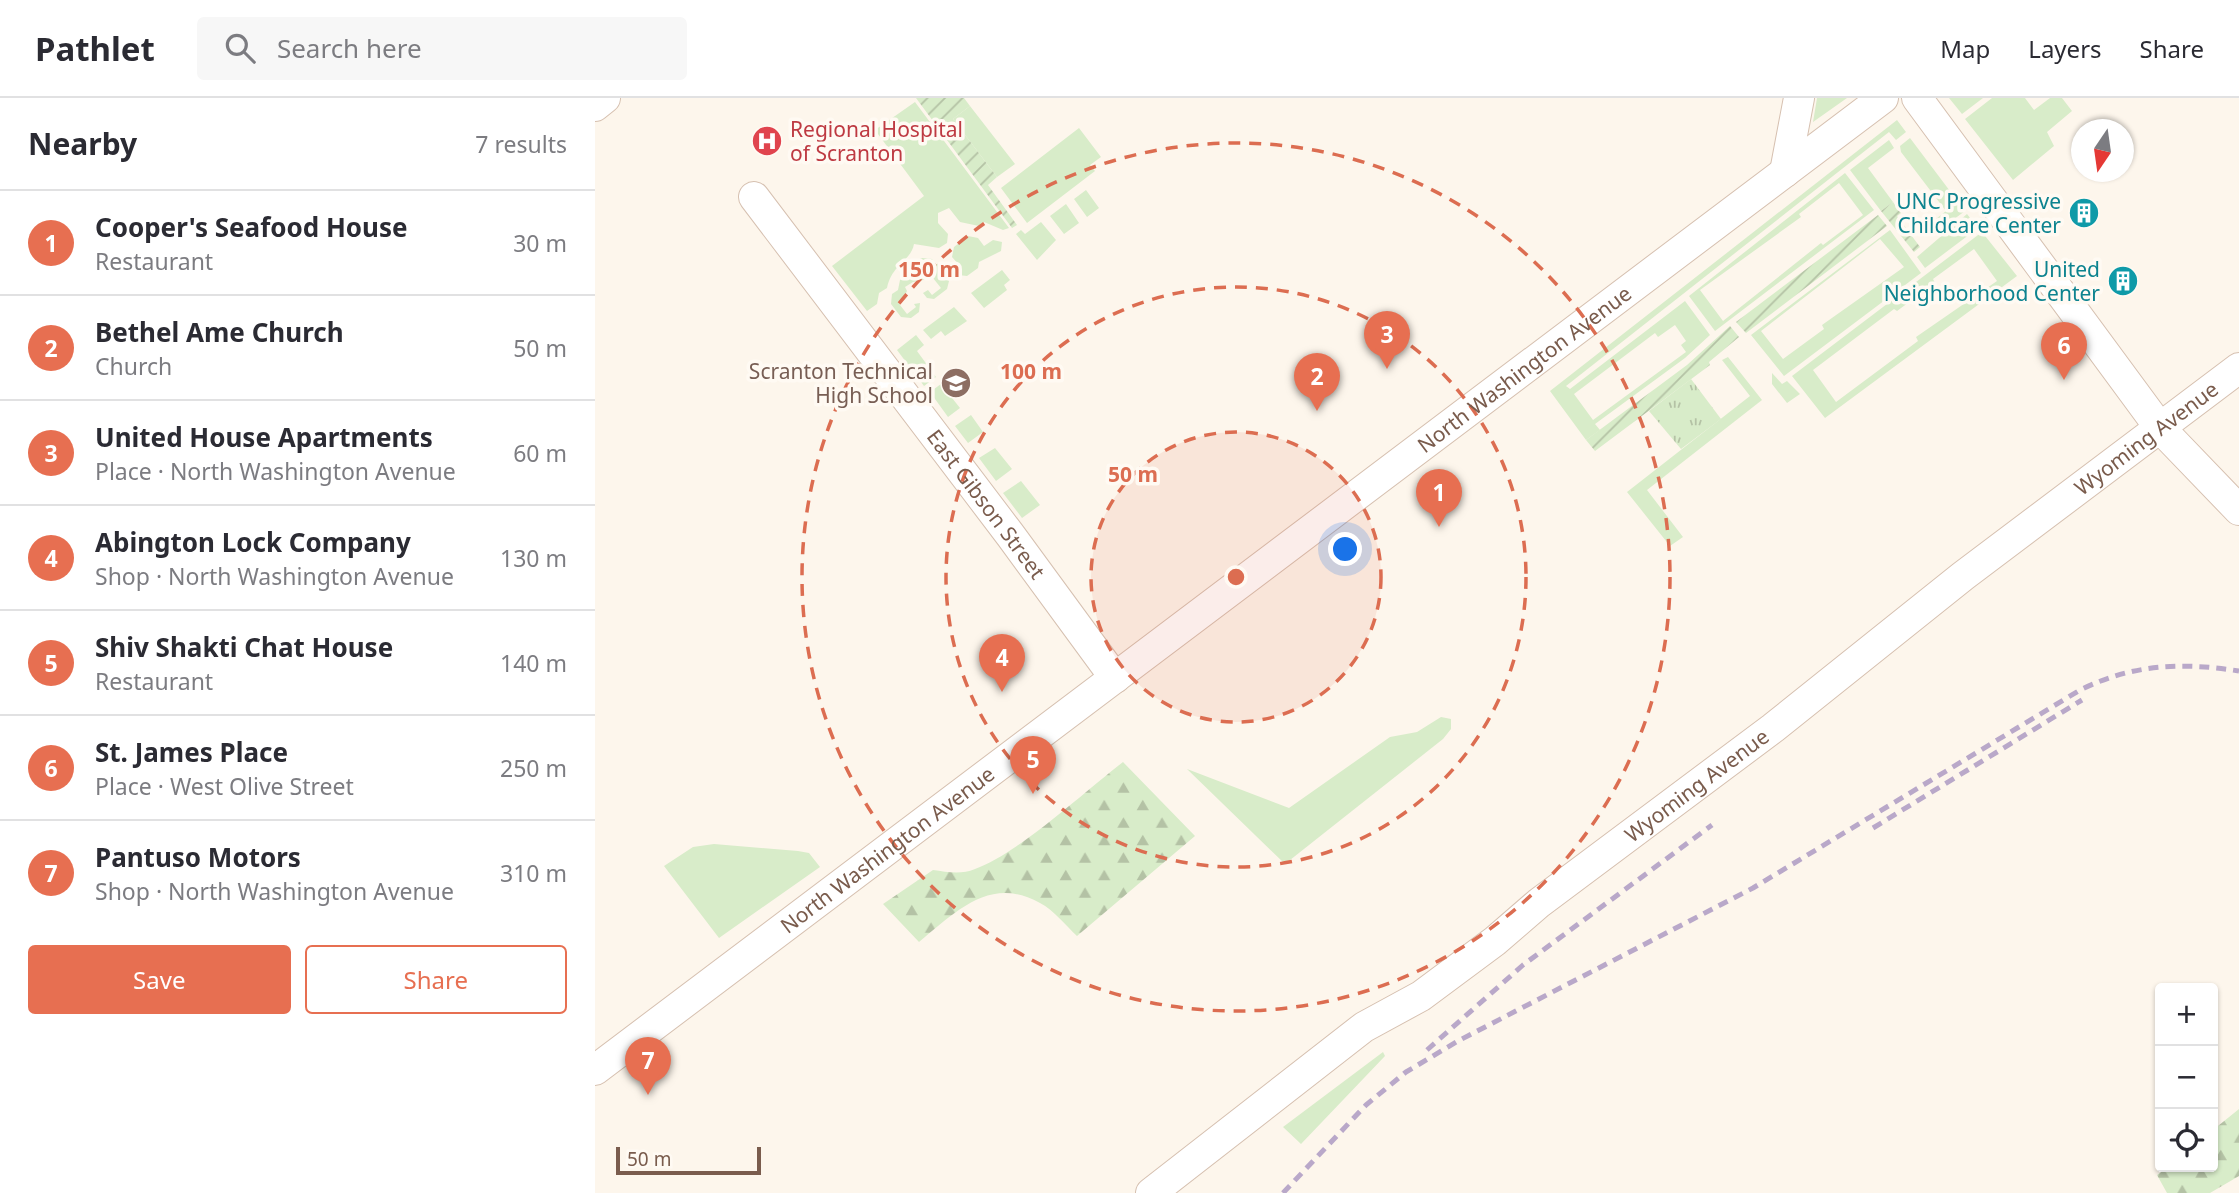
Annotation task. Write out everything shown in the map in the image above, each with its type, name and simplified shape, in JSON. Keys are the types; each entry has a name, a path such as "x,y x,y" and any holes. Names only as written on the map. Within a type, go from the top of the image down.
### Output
{"street":[{"path":"595,106 605,98"},
{"path":"1785,172 1799,98"},
{"name":"North Washington Avenue","path":"595,1070 1883,98"},
{"path":"1917,98 2160,428 2239,510"},
{"name":"East Gibson Street","path":"754,197 1115,678"},
{"name":"Wyoming Avenue","path":"1151,1193 1364,1027 1421,996 1495,941 1539,903 1773,728 1963,576 2239,368"}],"green space":[{"path":"916,98 964,98 970,106 953,119 997,177 988,185 1017,225 1012,228"},
{"path":"1817,98 1847,98 1813,122"},
{"path":"1949,98 1983,98 1962,114"},
{"path":"1992,98 2025,98 2034,110 2050,98 2062,98 2072,111 2047,132 2054,146 2013,180 1965,119"},
{"path":"915,102 1009,228 1003,230 984,222 979,226 960,222 949,208 938,213 938,223 948,234 947,243 939,248 914,244 909,255 893,273 887,288 879,293 877,304 867,311 832,266 924,196 875,130"},
{"path":"970,106 1015,164 997,177 953,119"},
{"path":"1897,120 1906,132 1896,140 1889,132 1566,386 1570,389 1685,301 1710,335 1685,358 1595,424 1600,430 1586,440 1550,391","holes":["1675,325 1686,341 1681,345 1686,352 1593,420 1574,394 1655,333 1658,337"]},
{"path":"1079,128 1101,157 1090,165 1095,171 1027,223 1001,188"},
{"path":"1910,138 1965,211 1942,228 1936,219 1946,211 1901,152 1900,146"},
{"path":"1889,140 1894,148 1868,168 1893,202 1881,211 1850,170"},
{"path":"1845,173 1874,210 1715,331 1689,296","holes":["1839,183 1863,215 1823,245 1821,243 1723,321 1700,290 1801,217 1799,214"]},
{"path":"1086,190 1099,208 1087,217 1074,199"},
{"path":"1893,202 1901,213 1897,216 1920,247 1914,252 1881,211"},
{"path":"1066,204 1079,223 1064,234 1050,216"},
{"path":"1967,214 1978,228 1925,268 1917,257"},
{"path":"1878,215 1887,226 1746,333 1736,322"},
{"path":"1041,222 1056,240 1037,260 1016,234 1021,230 1025,234"},
{"path":"1890,230 1921,273 1784,376 1751,335","holes":["1880,239 1904,267 1822,325 1824,329 1783,359 1761,331"]},
{"path":"1982,232 2017,276 1825,418 1792,376","holes":["1974,249 1997,281 1916,337 1918,341 1836,402 1813,370 1894,309 1897,311 1935,283 1933,279"]},
{"path":"968,236 978,238 984,246 993,240 1002,242 1001,251 979,262 978,268 967,276 958,275 959,265 952,257 954,247"},
{"path":"922,258 932,259 935,265 939,263 943,267 942,273 949,281 947,289 934,299 927,298 923,293 928,290 932,295 941,288 933,278 913,282 905,287 907,291 900,305 907,314 916,307 914,304 920,303 919,312 911,318 901,317 891,304 892,294 898,290 900,280 907,275 909,263"},
{"path":"1002,270 1010,280 1004,285 1007,290 984,308 971,293"},
{"path":"954,307 967,321 945,336 941,331 931,339 923,330"},
{"path":"1730,326 1739,337 1709,362 1710,365 1595,451 1586,440 1687,365"},
{"path":"916,335 924,345 917,351 936,377 924,386 897,350"},
{"path":"1728,357 1762,400 1647,490 1683,537 1670,546 1627,492 1750,396 1722,360"},
{"path":"1772,373 1782,384 1787,381 1800,394 1787,403 1772,384"},
{"path":"1691,379 1721,419 1681,449 1649,411"},
{"path":"941,384 960,408 948,417 930,392"},
{"path":"971,415 983,432 968,443 955,426"},
{"path":"995,448 1012,469 996,481 979,458"},
{"path":"1021,481 1040,505 1022,518 1003,493"},
{"path":"1441,717 1451,719 1451,729 1443,739 1285,864 1187,769 1289,808 1390,737 1417,732"},
{"path":"1123,762 1195,836 1077,936 1040,903 1022,895 1005,893 989,895 960,909 919,942 883,904 933,870 965,872 1011,850"},
{"path":"714,844 809,853 820,867 719,938 664,866 693,847"},
{"path":"1383,1052 1385,1056 1301,1144 1283,1127"},
{"path":"2239,1109 2239,1176 2210,1193 2167,1193 2157,1175 2161,1172 2218,1172 2218,1126"}],"railway":[{"path":"1283,1193 1366,1105 1406,1072 1458,1041 1753,888 2080,690 2119,675 2158,667 2239,671"},
{"path":"1873,828 2082,700"},
{"path":"1427,1050 1523,965 1712,825"}],"place":[{"name":"Regional Hospital of Scranton","path":"767,141"},
{"name":"UNC Progressive Childcare Center","path":"2084,213"},
{"name":"United Neighborhood Center","path":"2123,281"},
{"name":"United House Apartments","path":"1387,369"},
{"name":"St. James Place","path":"2064,380"},
{"name":"Scranton Technical High School","path":"956,383"},
{"name":"Bethel Ame Church","path":"1317,411"},
{"name":"Cooper's Seafood House","path":"1439,527"},
{"name":"Abington Lock Company","path":"1002,692"},
{"name":"Shiv Shakti Chat House","path":"1033,794"},
{"name":"Pantuso Motors","path":"648,1095"}]}
